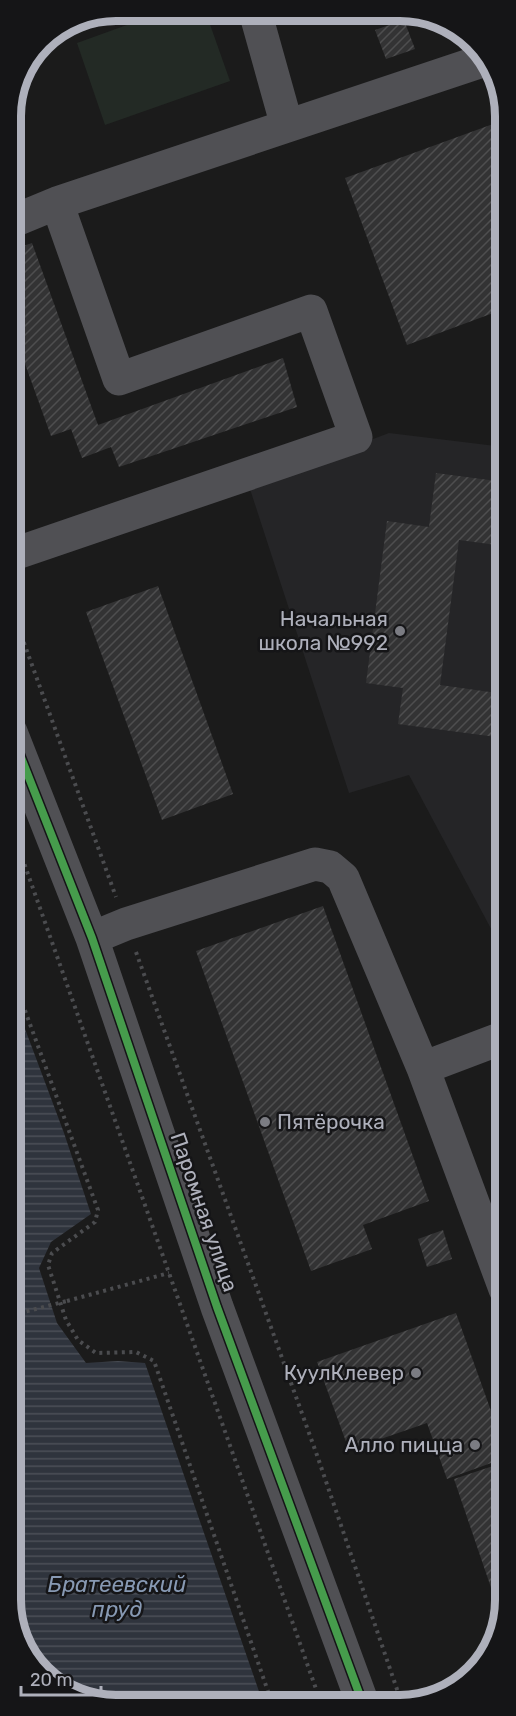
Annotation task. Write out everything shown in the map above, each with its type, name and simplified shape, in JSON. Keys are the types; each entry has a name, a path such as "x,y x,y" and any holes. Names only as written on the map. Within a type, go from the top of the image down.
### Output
{"street":[{"path":"258,21 287,126"},
{"path":"21,218 57,203 478,62"},
{"path":"21,552 356,437 310,311 118,379 57,203"},
{"name":"Паромная улица","path":"21,757 92,938 217,1307 360,1695"},
{"path":"92,938 126,924 315,864 330,867 343,878 423,1068 495,1262"},
{"path":"423,1068 495,1041"}],"path":[{"path":"21,635 318,1458 399,1695"},
{"path":"21,854 318,1695"},
{"path":"21,1000 98,1210 95,1222 52,1253 48,1265 66,1320 78,1340 96,1353 136,1352 154,1361 269,1695"},
{"path":"21,1313 169,1273"}],"shaded area":[{"path":"138,21 209,21 230,81 105,125 77,43"},
{"name":"Начальная школа №992","path":"389,433 495,446 495,936 409,775 349,793 249,486"}],"water":[{"name":"Братеевский пруд","path":"21,1018 64,1133 91,1214 51,1242 39,1268 57,1323 86,1363 118,1361 145,1363 260,1695 116,1695 85,1690 58,1675 49,1667 37,1653 26,1631 21,1600"}],"building":[{"path":"405,21 415,49 386,59 375,30"},
{"path":"495,123 495,312 407,345 345,178"},
{"path":"32,243 98,425 283,358 297,407 119,467 111,447 82,458 71,429 51,436 21,353 21,247"},
{"path":"436,473 495,481 495,545 459,540 440,685 495,693 495,737 398,724 403,688 366,683 387,521 429,527"},
{"path":"158,586 233,794 162,820 86,612"},
{"path":"323,906 429,1201 363,1225 372,1249 311,1271 196,951"},
{"path":"443,1230 452,1259 427,1267 418,1239"},
{"path":"456,1313 495,1422 495,1462 447,1479 427,1423 349,1450 317,1362"},
{"path":"495,1465 495,1599 454,1479"}],"cycle path":[{"path":"21,757 92,938 217,1307 360,1695"}],"place":[{"name":"Начальная школа №992","path":"400,631"},
{"name":"Пятёрочка","path":"265,1122"},
{"name":"КуулКлевер","path":"416,1373"},
{"name":"Алло пицца","path":"475,1445"}]}
